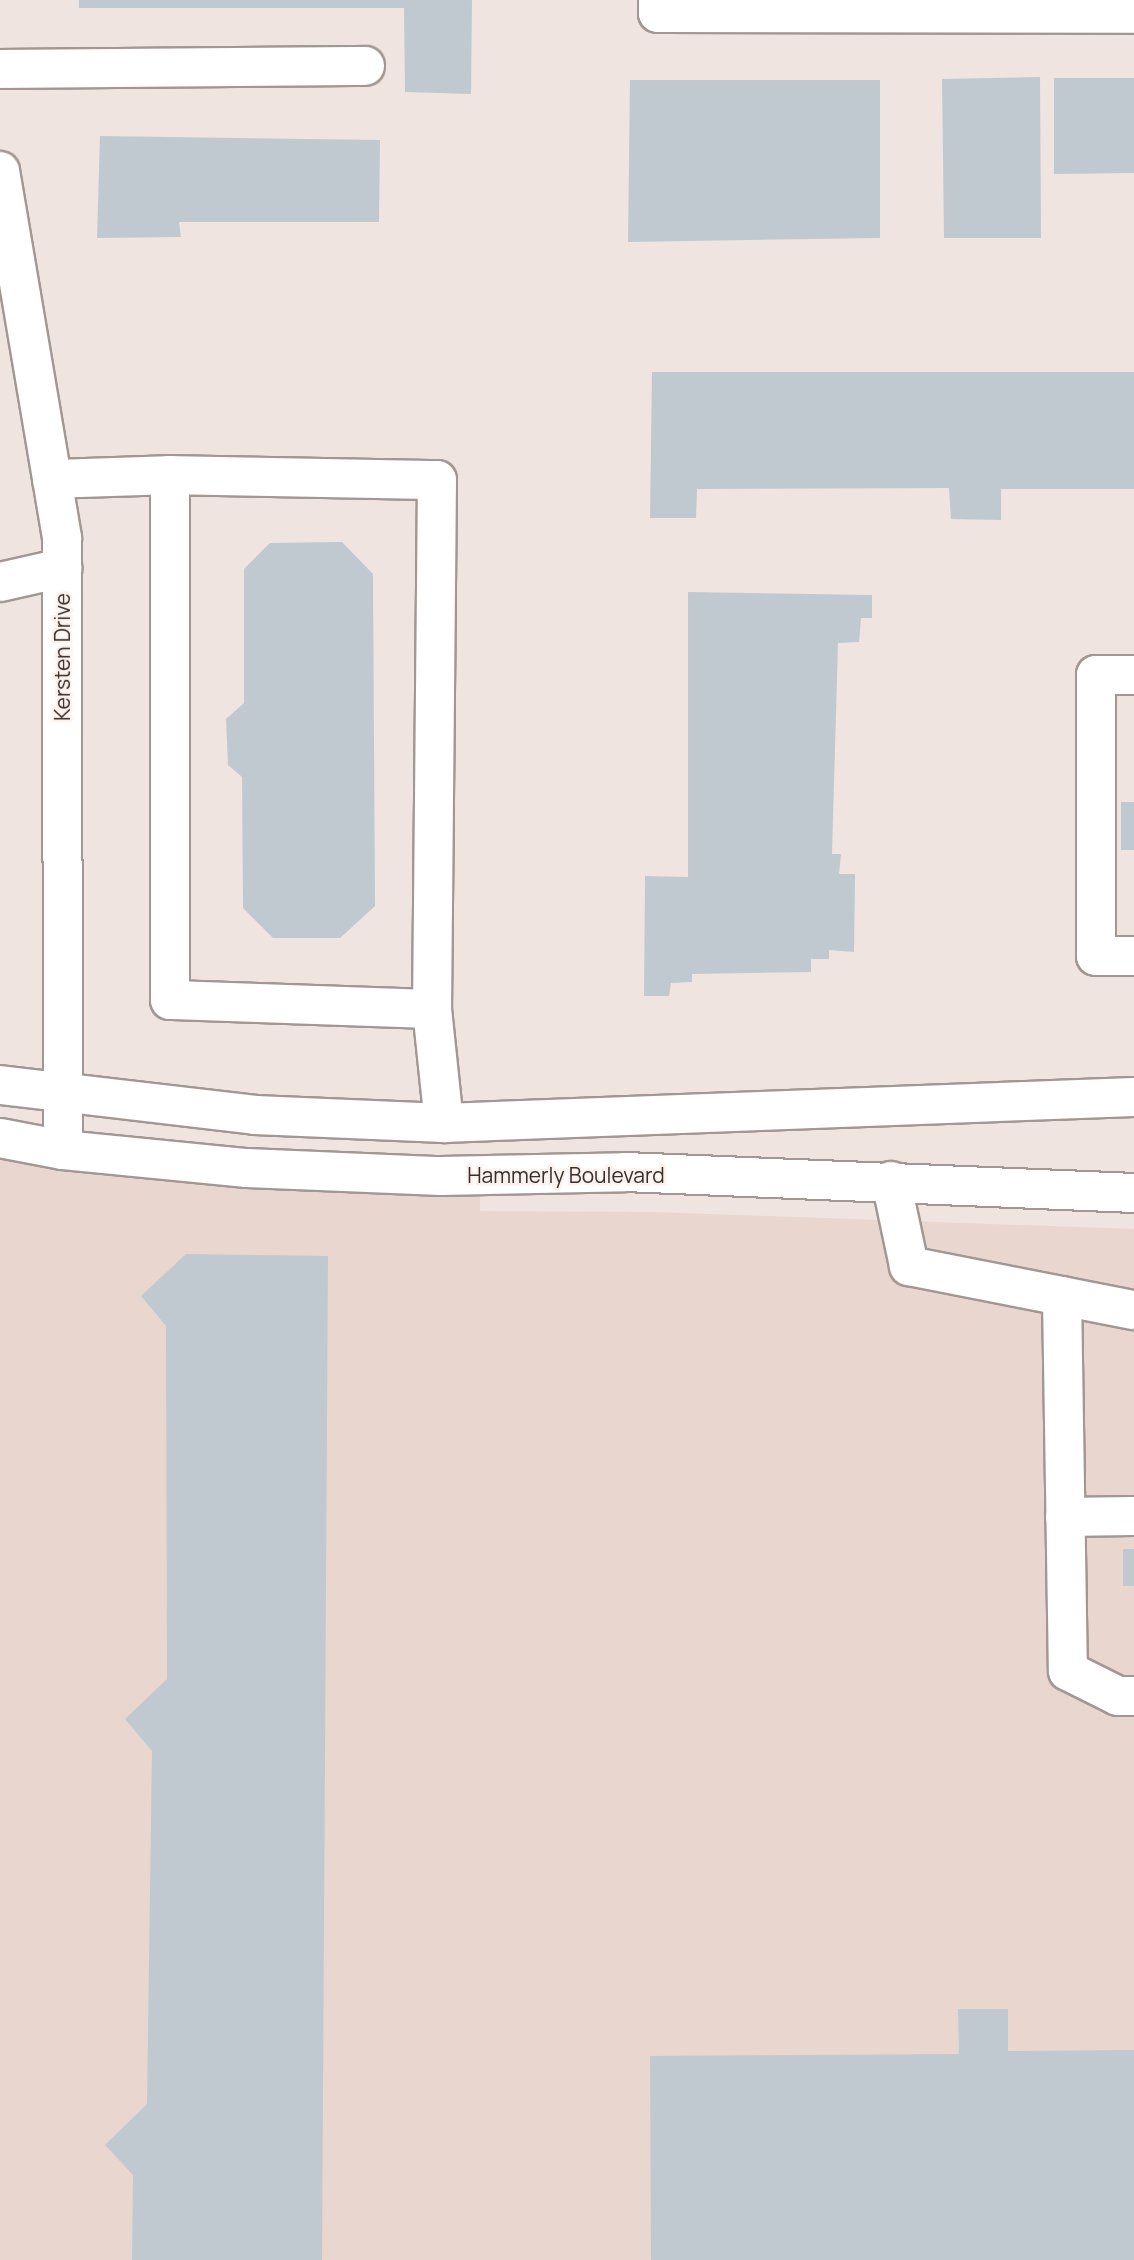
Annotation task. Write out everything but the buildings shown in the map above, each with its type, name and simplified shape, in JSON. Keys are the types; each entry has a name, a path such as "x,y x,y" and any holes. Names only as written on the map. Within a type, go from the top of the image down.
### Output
{"main road":[{"path":"658,0 658,13 1134,14"},
{"path":"0,69 366,66"},
{"name":"Kersten Drive","path":"0,171 52,479 62,568 63,1150"},
{"path":"170,475 170,1000 432,1009"},
{"path":"52,479 170,475 437,480 432,1009 444,1123"},
{"path":"0,582 62,568"},
{"path":"1134,675 1096,675 1096,956 1134,956"},
{"path":"0,1085 255,1115 444,1123 1134,1097"},
{"name":"Hammerly Boulevard","path":"0,1138 63,1150 247,1168 427,1175 625,1172 1134,1193"},
{"path":"891,1181 909,1266 1134,1310"},
{"path":"1062,1296 1068,1671 1118,1696 1134,1696"},
{"path":"1065,1517 1134,1516"}],"shaded area":[{"path":"0,1138 480,1175 480,1211 654,1212 1134,1229 1134,2260 0,2260"}]}
